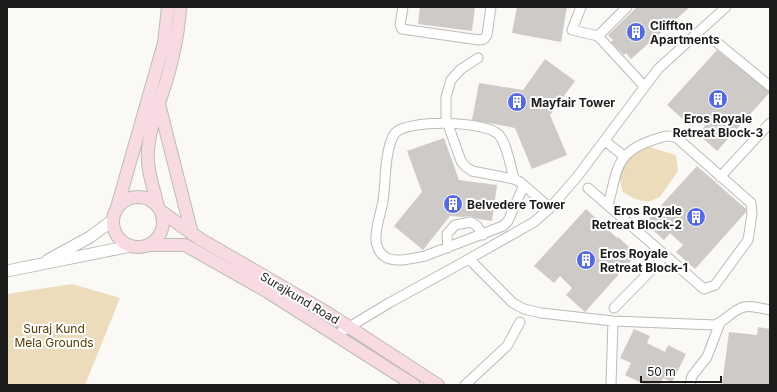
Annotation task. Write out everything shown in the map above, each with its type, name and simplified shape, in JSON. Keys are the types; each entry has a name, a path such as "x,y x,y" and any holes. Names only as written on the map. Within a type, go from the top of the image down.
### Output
{"main road":[{"path":"168,7 164,43 115,215 116,234 121,240 131,246 140,247 150,244 160,234 163,226 160,209 150,174 147,151 152,125 178,32 180,7"},
{"path":"159,104 192,234"},
{"path":"115,215 126,200 134,197 145,198 160,209"},
{"name":"Surajkund Road","path":"160,209 192,234 350,328 438,385"},
{"name":"Surajkund Road","path":"150,244 185,245 268,292 311,321 336,335 414,385"}],"street":[{"path":"403,7 400,25 402,29 479,40 484,39 487,35 491,7"},
{"path":"581,7 572,30 598,36 644,86"},
{"path":"598,36 626,7"},
{"path":"336,335 350,328 389,303 534,222 550,208 577,177 658,69 726,7"},
{"path":"715,41 770,86"},
{"path":"478,58 461,69 451,80 448,88 446,119 461,161 466,167 472,170 514,179 524,185 550,208"},
{"path":"514,179 502,141 498,134 489,128 474,125 422,123 399,130 391,140 388,153 383,200 376,239 377,248 384,256 394,260 425,256 497,230 508,221 524,185"},
{"path":"720,177 770,123"},
{"path":"588,188 704,289 715,285 748,240 752,214 751,203 677,138 672,136 665,136 638,145 624,156 619,164 608,205"},
{"path":"605,141 624,156"},
{"path":"39,265 90,237 115,215"},
{"path":"448,248 447,234 455,225 471,222 477,226 483,235"},
{"path":"7,271 131,246"},
{"path":"614,308 665,256"},
{"path":"470,259 513,302 524,309 541,313 613,321 707,325 720,323 738,309 745,307 770,310"},
{"path":"610,385 613,321"},
{"path":"464,385 507,346 520,322"},
{"path":"690,385 692,376 707,357 720,323"}],"green space":[{"path":"649,147 676,155 678,171 660,197 648,202 635,199 623,192 620,172 624,163 639,148"},
{"name":"Suraj Kund Mela Grounds","path":"72,284 120,298 85,385 7,385 7,294"}],"building":[{"path":"420,7 475,7 472,31 418,24"},
{"path":"517,7 567,7 561,42 512,33"},
{"name":"Cliffton Apartments","path":"637,7 690,7 631,59 626,53 624,55 611,42 613,40 608,35"},
{"name":"Eros Royale Retreat Block-3","path":"717,50 770,92 717,151 698,134 705,126 693,115 686,122 667,105"},
{"name":"Mayfair Tower","path":"545,59 575,81 550,115 567,155 532,169 515,128 472,120 479,83 523,90"},
{"name":"Belvedere Tower","path":"444,138 459,180 497,185 492,221 470,216 450,216 423,250 394,226 422,192 407,151"},
{"name":"Eros Royale Retreat Block-2","path":"697,166 746,209 746,212 695,269 676,252 683,245 670,233 664,240 645,223"},
{"name":"Eros Royale Retreat Block-1","path":"586,209 617,238 618,237 637,254 585,312 566,295 572,288 560,276 554,283 534,266"},
{"path":"758,327 770,329 770,385 722,385 729,332 757,335"},
{"path":"634,329 650,336 647,343 665,352 668,345 686,354 672,382 663,378 660,385 646,385 625,375 631,363 620,358"}],"place":[{"name":"Cliffton Apartments","path":"636,32"},
{"name":"Eros Royale Retreat Block-3","path":"718,99"},
{"name":"Mayfair Tower","path":"517,102"},
{"name":"Belvedere Tower","path":"453,204"},
{"name":"Eros Royale Retreat Block-2","path":"696,217"},
{"name":"Eros Royale Retreat Block-1","path":"586,260"}]}
